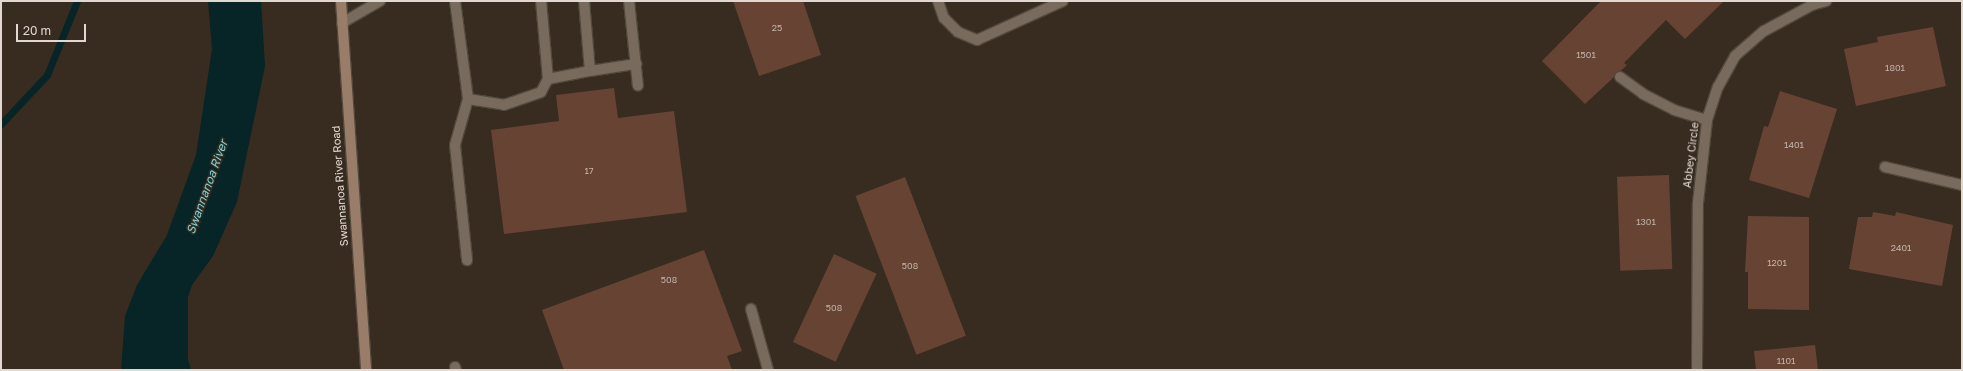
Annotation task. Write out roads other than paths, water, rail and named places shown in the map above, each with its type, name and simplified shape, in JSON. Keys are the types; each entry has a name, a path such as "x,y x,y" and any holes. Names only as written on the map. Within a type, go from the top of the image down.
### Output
{"main road":[{"name":"Swannanoa River Road","path":"341,1 366,370"}],"street":[{"path":"342,23 380,1"},
{"path":"455,1 468,99 455,144 466,260"},
{"path":"468,99 504,105 541,92 548,79 541,1"},
{"path":"584,1 590,71"},
{"path":"629,1 638,86"},
{"path":"938,1 944,18 958,32 977,40 1063,1"},
{"name":"Abbey Circle","path":"1696,370 1698,203 1708,120 1718,87 1735,56 1764,31 1812,5 1826,1"},
{"path":"548,79 636,64"},
{"path":"1620,77 1643,94 1674,110 1708,120"},
{"path":"1885,167 1962,185"},
{"path":"751,309 768,370"}],"water":[{"name":"Swannanoa River","path":"208,1 261,1 265,66 237,202 213,256 192,285 188,297 188,359 191,370 121,370 125,316 137,285 167,235 196,155 212,49"}],"waterway":[{"path":"1,124 47,75 77,1"}]}
